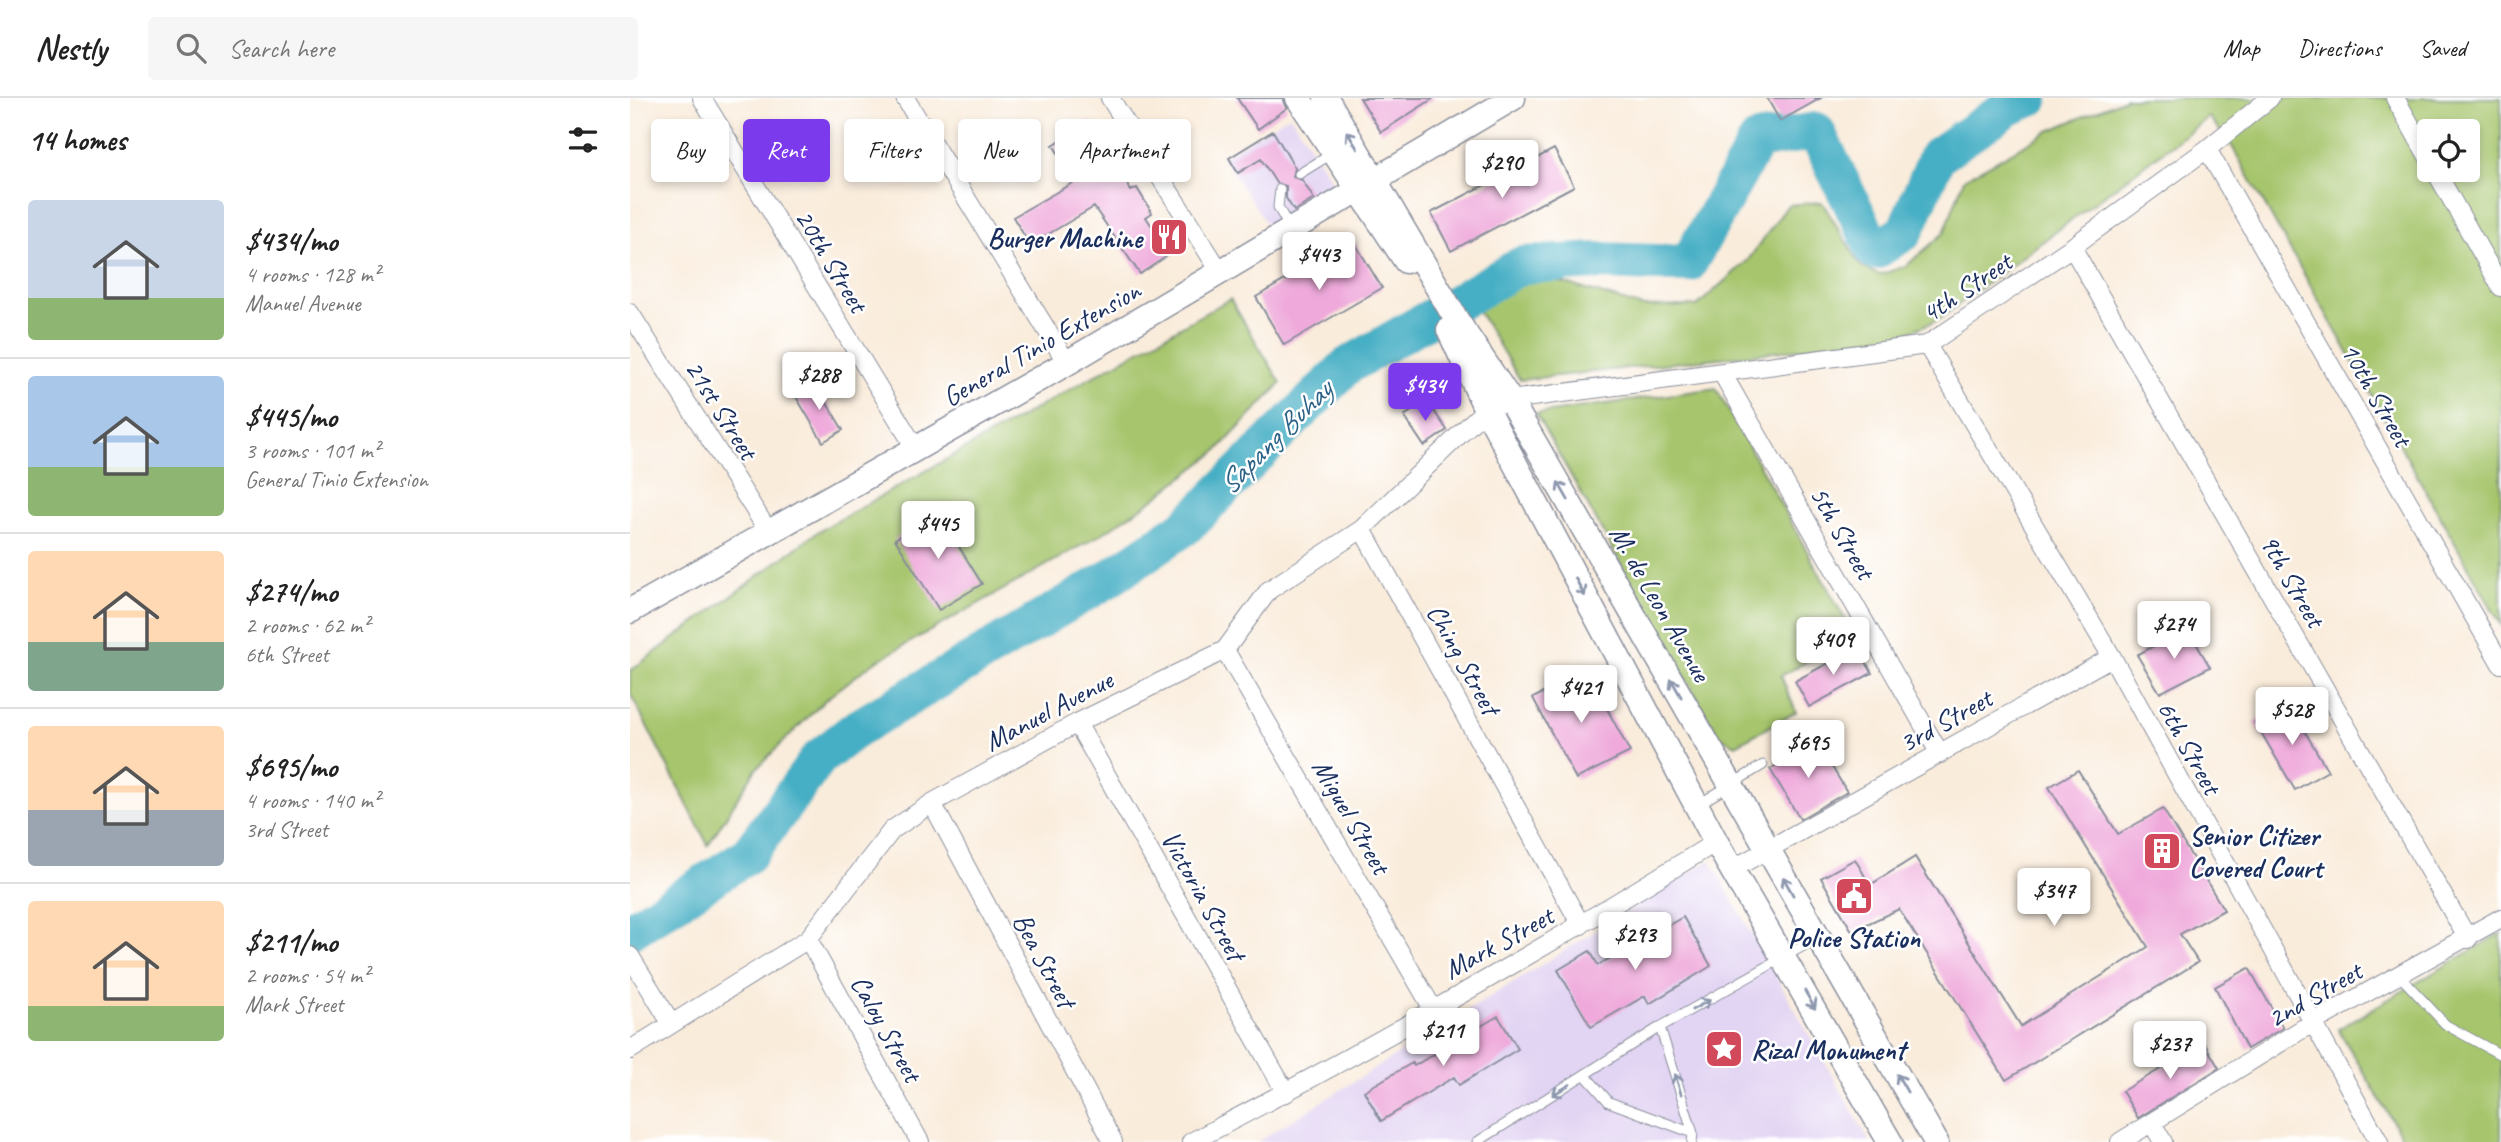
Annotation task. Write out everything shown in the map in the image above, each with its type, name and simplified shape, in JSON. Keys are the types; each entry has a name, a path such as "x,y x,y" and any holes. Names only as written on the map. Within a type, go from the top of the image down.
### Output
{"main road":[{"name":"M. de Leon Avenue","path":"1298,98 1333,153 1367,184"},
{"name":"M. de Leon Avenue","path":"1326,98 1367,184 1454,327 1510,400 1936,1142"},
{"name":"General Tinio Extension","path":"630,611 770,534 1067,363 1513,98"},
{"name":"M. de Leon Avenue","path":"1454,327 1486,409 1696,805 1731,870 1785,957 1891,1142"}],"street":[{"name":"20th Street","path":"702,98 916,449"},
{"path":"905,98 1067,363"},
{"path":"1110,98 1221,273"},
{"name":"4th Street","path":"1486,409 1510,400 1927,345 2072,247 2207,149 2270,98"},
{"path":"2395,98 2417,137"},
{"name":"10th Street","path":"2207,149 2501,664"},
{"path":"2442,182 2501,287"},
{"name":"9th Street","path":"2072,247 2468,939"},
{"name":"21st Street","path":"630,313 636,334 770,534"},
{"name":"6th Street","path":"1927,345 2112,657 2379,1142"},
{"name":"5th Street","path":"1722,373 1940,754"},
{"name":"Manuel Avenue","path":"630,1050 808,939 892,830 932,803 1077,723 1225,650 1269,590 1363,529 1486,409"},
{"name":"Ching Street","path":"1363,529 1581,925"},
{"name":"Miguel Street","path":"1225,650 1433,1009"},
{"name":"3rd Street","path":"1731,870 2112,657"},
{"name":"Victoria Street","path":"1077,723 1286,1093"},
{"name":"Bea Street","path":"932,803 1113,1142"},
{"name":"Mark Street","path":"1191,1142 1286,1093 1581,925 1716,842"},
{"name":"2nd Street","path":"2120,1142 2312,1023 2501,919"},
{"name":"Caloy Street","path":"808,939 920,1142"},
{"path":"630,956 671,1023"},
{"path":"2152,1123 2163,1142"}],"lane":[{"path":"1299,174 1333,153"},
{"path":"1280,189 1278,207 1291,230"},
{"path":"1696,805 1763,765"},
{"path":"1477,1142 1586,1076 1660,1027 1818,938"},
{"path":"2400,976 2446,1025 2501,1055"},
{"path":"1660,1027 1692,1137"},
{"path":"1586,1076 1609,1102 1692,1137"}],"shaded area":[{"path":"1290,115 1341,195 1275,237 1223,157"},
{"path":"1710,860 1870,1142 1257,1142"}],"green space":[{"path":"2127,98 2501,98 2501,625 2233,148 2209,117 1938,320 1891,339 1520,380 1469,296 1525,271 1643,307 1697,306 1748,260 1788,205 1822,202 1861,266 1879,275 1906,266 1944,233 1964,179 2049,131"},
{"path":"1230,299 1281,383 1217,451 1147,504 1100,535 873,663 826,699 756,769 708,845 630,693 630,671 816,533"},
{"path":"1716,388 1854,635 1781,676 1796,712 1736,745 1719,737 1536,414"},
{"path":"2501,933 2501,1142 2405,1142 2338,1029"}],"building":[{"path":"1237,98 1283,98 1287,108 1258,129"},
{"path":"1360,98 1434,98 1381,132"},
{"path":"1767,98 1821,98 1780,121"},
{"path":"1273,131 1295,168 1293,177 1302,180 1314,199 1294,211 1286,198 1286,186 1276,183 1261,159 1238,173 1229,158"},
{"path":"1554,149 1574,186 1451,251 1431,213"},
{"path":"1074,182 1126,182 1131,191 1137,188 1152,213 1146,217 1170,254 1140,274 1094,207 1030,245 1013,217"},
{"path":"1353,240 1382,288 1284,345 1256,297"},
{"path":"815,383 843,430 823,442 795,395"},
{"path":"1427,401 1447,430 1424,446 1404,416"},
{"path":"938,513 982,584 939,610 895,539"},
{"path":"2187,628 2210,667 2160,693 2137,655"},
{"path":"1858,647 1872,673 1809,707 1795,681"},
{"path":"1587,671 1630,752 1576,779 1533,698"},
{"path":"2288,703 2328,771 2295,790 2255,722"},
{"path":"1817,742 1847,792 1800,819 1770,769"},
{"path":"2078,770 2118,834 2163,809 2224,910 2180,934 2198,962 2006,1080 1899,909 1852,931 1821,878 1855,859 1870,885 1915,857 2021,1026 2148,947 2049,787"},
{"path":"1683,917 1711,966 1649,1004 1645,996 1591,1027 1558,970 1590,951 1598,965"},
{"path":"2249,968 2283,1028 2247,1049 2215,987"},
{"path":"1498,1016 1518,1049 1459,1085 1454,1077 1381,1121 1364,1091 1412,1063 1414,1066"},
{"path":"2205,1044 2219,1068 2138,1118 2122,1091"}],"waterway":[{"name":"Sapang Buhay","path":"630,931 748,855 819,758 856,729 1107,580 1185,527 1347,366 1522,265 1598,261 1688,264 1757,141 1816,131 1875,251 1905,232 1937,156 2009,107 2030,98"}],"place":[{"name":"Burger Machine","path":"1169,237"},
{"name":"Senior Citizer Covered Court","path":"2162,851"},
{"name":"Police Station","path":"1854,896"},
{"name":"Rizal Monument","path":"1724,1049"}]}
